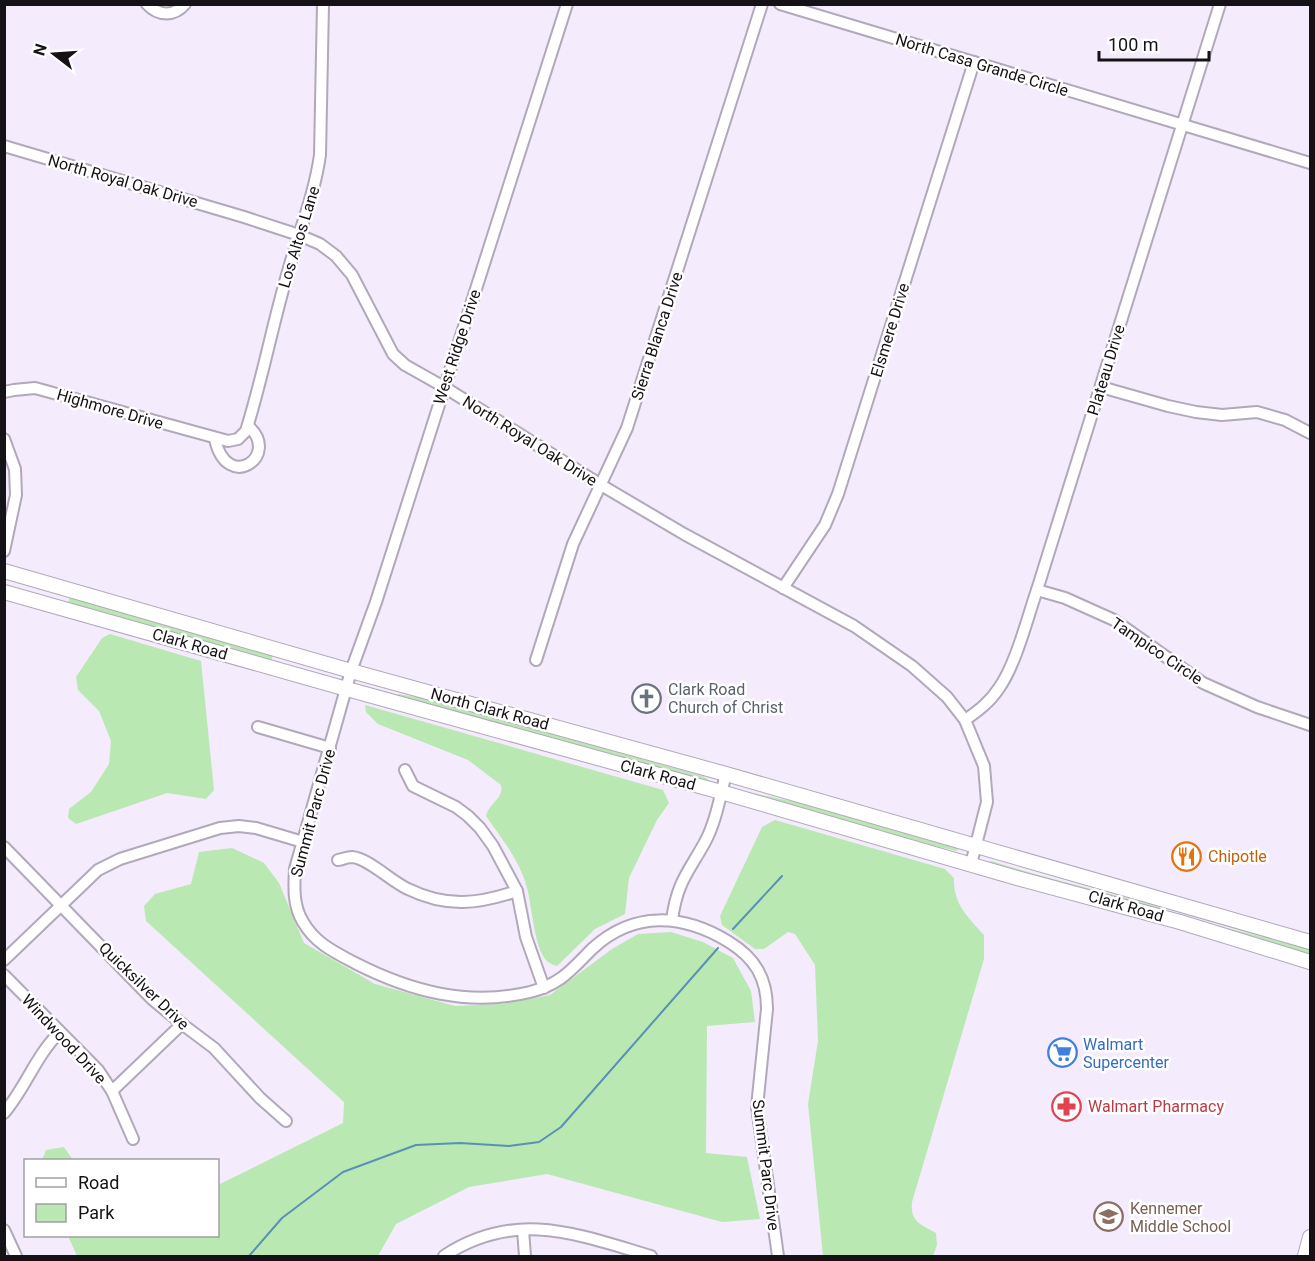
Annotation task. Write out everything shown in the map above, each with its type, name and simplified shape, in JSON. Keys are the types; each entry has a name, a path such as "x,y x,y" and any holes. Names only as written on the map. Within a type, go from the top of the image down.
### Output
{"main road":[{"name":"North Clark Road","path":"4,571 351,671 726,774 1311,942"},
{"name":"Clark Road","path":"4,592 721,792 1180,922 1311,962"},
{"path":"1180,922 1185,907"}],"street":[{"path":"147,4 157,12 165,14 174,13 185,4"},
{"name":"Los Altos Lane","path":"248,426 284,283 312,198 320,155 323,4"},
{"name":"West Ridge Drive","path":"346,689 376,602 567,4"},
{"name":"Sierra Blanca Drive","path":"536,660 573,543 627,428 762,4"},
{"name":"North Casa Grande Circle","path":"780,4 1311,163"},
{"name":"Plateau Drive","path":"964,720 983,708 1000,687 1013,658 1101,387 1220,4"},
{"name":"Elsmere Drive","path":"783,588 825,525 838,494 974,62"},
{"name":"North Royal Oak Drive","path":"4,146 147,187 299,235 320,244 346,266 393,354 405,365 684,534 854,626 912,666 947,697 964,720 984,766 987,802 971,864"},
{"path":"1101,387 1168,406 1196,411 1222,415 1257,412 1285,420 1311,433"},
{"name":"Highmore Drive","path":"4,393 35,388 215,439"},
{"path":"248,426 253,430 260,445 257,457 250,465 232,466 218,451 215,439 228,441 238,439 248,426"},
{"path":"4,439 15,469 16,495 4,550"},
{"name":"Tampico Circle","path":"1036,590 1065,598 1114,620 1203,683 1257,707 1311,724"},
{"name":"Summit Parc Drive","path":"346,689 295,869 294,888 297,905 302,920 310,932 318,942 330,950 405,986 441,994 487,997 528,993 544,988 561,980 610,935 630,925 652,920 672,920 703,928 741,949 751,959 765,982 767,1009 757,1107 778,1257"},
{"path":"258,727 330,748"},
{"path":"405,770 413,786 456,807 480,828 507,869 517,891 526,937 544,988"},
{"path":"672,920 674,900 681,882 706,840 726,774"},
{"path":"4,960 98,870 120,859 220,828 239,826 256,828 303,842"},
{"name":"Quicksilver Drive","path":"4,848 152,999 214,1048 260,1098 286,1121"},
{"path":"339,860 351,857 365,860 386,877 410,890 440,900 468,903 489,901 517,891"},
{"name":"Windwood Drive","path":"4,975 98,1070 112,1091 133,1139"},
{"path":"112,1091 182,1024"},
{"path":"4,1113 28,1080 37,1060 48,1044 60,1032"},
{"path":"523,1230 525,1257"},
{"path":"444,1257 456,1248 500,1232 523,1230 553,1230 576,1234 651,1257"},
{"path":"6,1236 16,1257"}],"green space":[{"path":"70,596 273,655 271,662 68,603"},
{"path":"110,634 201,661 214,790 206,799 167,793 76,824 68,818 69,809 91,792 109,764 111,741 99,711 78,690 76,677 102,638"},
{"path":"398,694 428,699 702,776 708,779 707,784 397,699"},
{"path":"365,705 663,790 669,803 657,820 629,878 625,914 595,929 557,966 548,962 537,940 528,892 521,871 486,816 500,794 501,785 468,760 378,724 366,712"},
{"path":"738,790 800,803 958,848 957,851 910,842 737,793"},
{"path":"775,820 945,869 954,878 956,895 963,910 984,935 984,959 912,1202 913,1214 918,1222 936,1233 937,1245 933,1256 823,1256 808,1104 818,1041 815,965 795,934 788,932 764,949 755,949 722,925 720,916 762,827"},
{"path":"232,848 264,863 279,883 304,943 375,984 455,1006 502,1004 550,995 612,949 638,934 671,932 703,942 733,958 751,991 755,1022 707,1026 706,1153 747,1157 760,1219 722,1222 547,1174 469,1187 396,1224 378,1256 77,1256 68,1237 219,1237 219,1185 343,1123 344,1102 146,921 144,906 155,894 191,884 199,852"},
{"path":"992,861 1159,907 1167,912 987,862"},
{"path":"1196,920 1310,949 1310,956"},
{"path":"64,1147 72,1159 42,1159 46,1150"}],"waterway":[{"path":"733,929 782,876"},
{"path":"249,1256 282,1218 343,1172 416,1145 460,1143 509,1146 539,1142 561,1127 718,948"}],"place":[{"name":"Clark Road Church of Christ","path":"647,698"},
{"name":"Chipotle","path":"1187,856"},
{"name":"Walmart Supercenter","path":"1062,1053"},
{"name":"Walmart Pharmacy","path":"1067,1106"},
{"name":"Kennemer Middle School","path":"1109,1217"}]}
